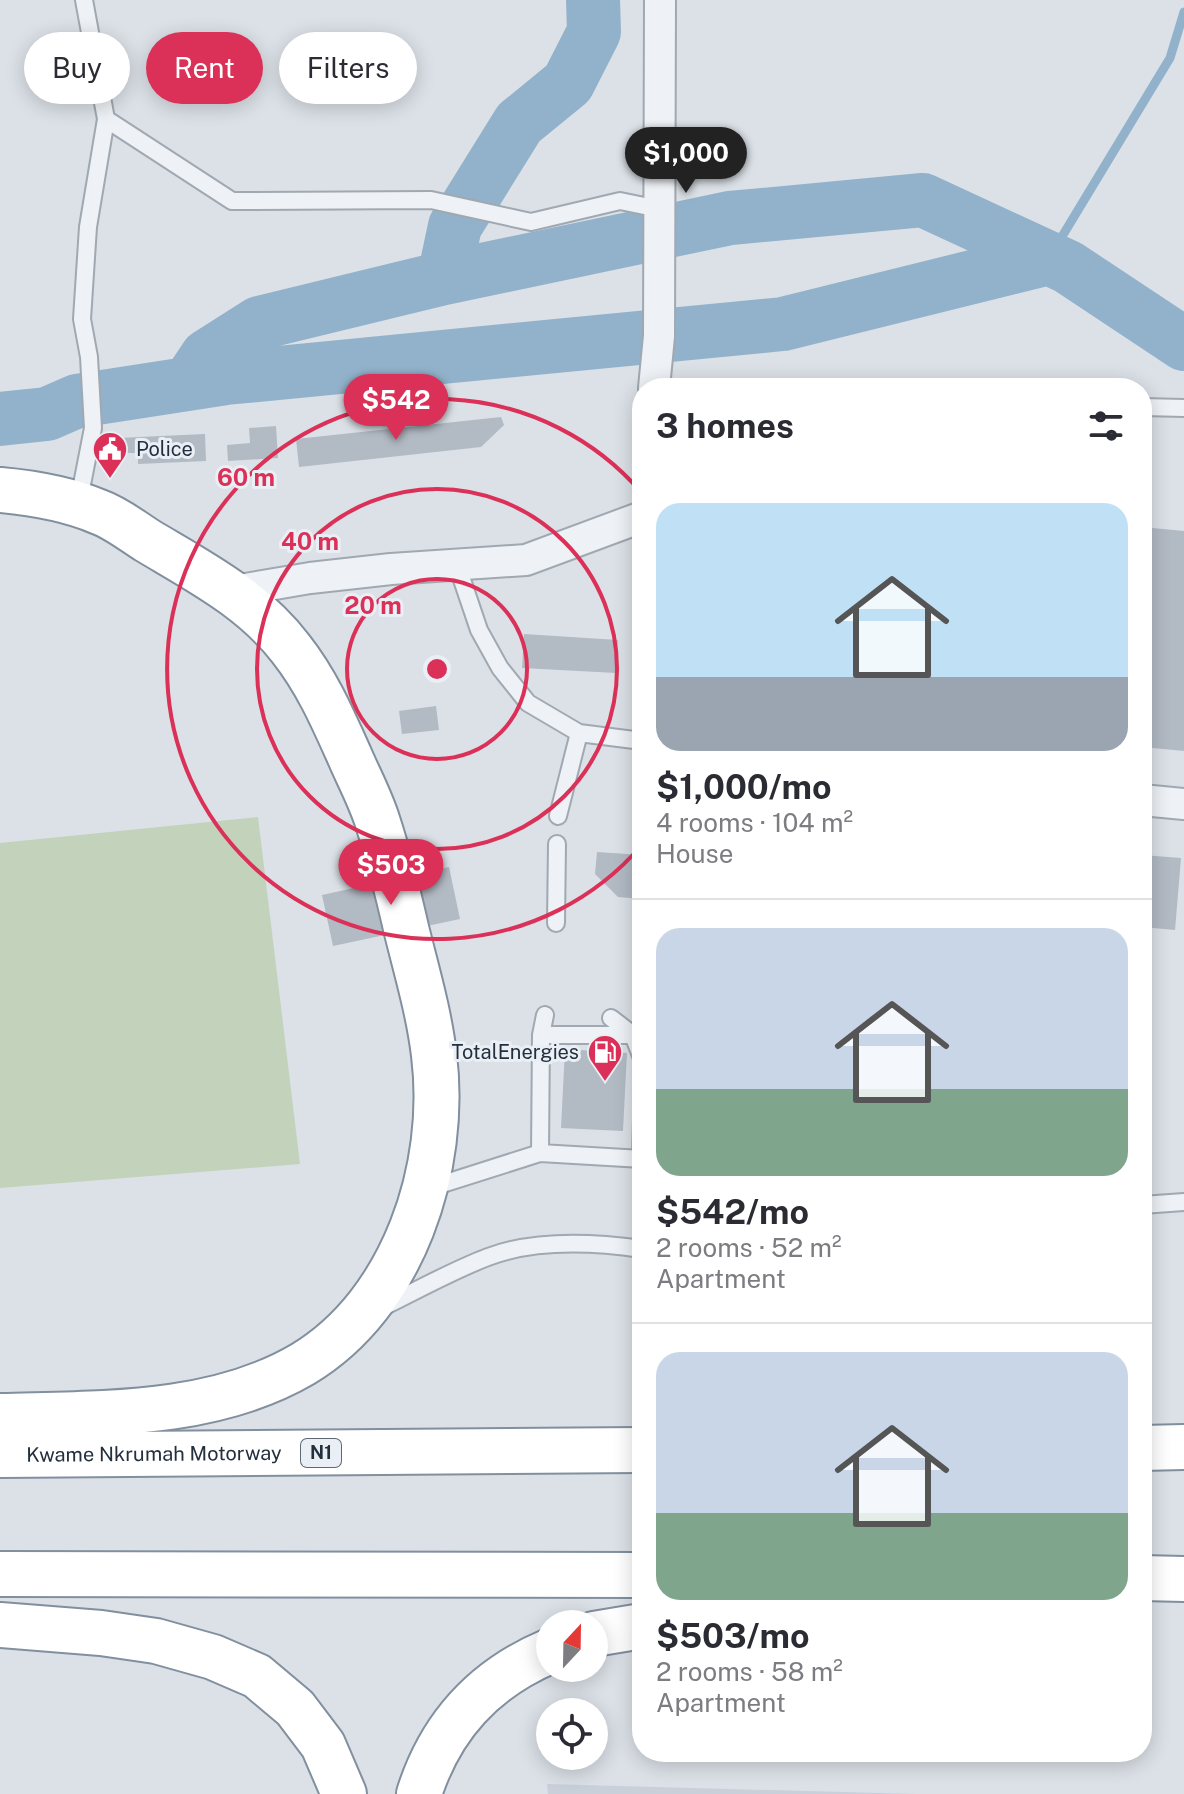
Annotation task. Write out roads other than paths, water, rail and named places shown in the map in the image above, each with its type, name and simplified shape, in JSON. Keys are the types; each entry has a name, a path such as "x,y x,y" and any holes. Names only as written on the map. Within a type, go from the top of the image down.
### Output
{"highway":[{"path":"0,490 54,498 100,512 233,591 290,647 324,698 378,821 401,905 434,1053 436,1090 434,1132 425,1189 392,1272 374,1299 305,1363 253,1387 210,1401 93,1413 0,1416"},
{"path":"1152,1448 1184,1447"},
{"name":"Kwame Nkrumah Motorway","path":"0,1455 632,1450"},
{"path":"0,1574 632,1575"},
{"path":"1152,1578 1184,1579"},
{"path":"0,1625 156,1641 213,1657 257,1676 295,1708 323,1745 344,1794"},
{"path":"608,1632 632,1628"},
{"path":"419,1794 444,1738 469,1704 496,1679 536,1658"}],"street":[{"path":"655,378 659,336 660,0"},
{"path":"233,591 310,578 526,560 632,519"},
{"path":"1152,801 1184,804"}],"lane":[{"path":"77,505 93,428 89,357 82,319 88,227 106,119 84,0"},
{"path":"106,119 232,201 431,200 531,222 620,201 659,209"},
{"path":"1152,407 1184,408"},
{"path":"457,565 479,630 500,668 528,703 579,733 632,740"},
{"path":"558,816 579,733"},
{"path":"556,923 557,844"},
{"path":"540,1153 541,1035 545,1015"},
{"path":"611,1018 632,1034"},
{"path":"541,1035 632,1035"},
{"path":"425,1189 540,1153 632,1158"},
{"path":"1152,1204 1184,1202"},
{"path":"351,1323 491,1255 544,1245 608,1244 632,1248"}],"waterway":[{"path":"444,278 455,226 519,123 568,83 594,32 593,0"},
{"path":"1049,258 1170,58 1184,12"},
{"path":"189,383 207,356 259,323 444,278 730,218 923,200 1068,267 1184,344"},
{"path":"0,419 47,414 77,401 226,378 783,324 1049,258"}],"place":[{"name":"Police","path":"110,480"},
{"name":"TotalEnergies","path":"605,1083"}]}
